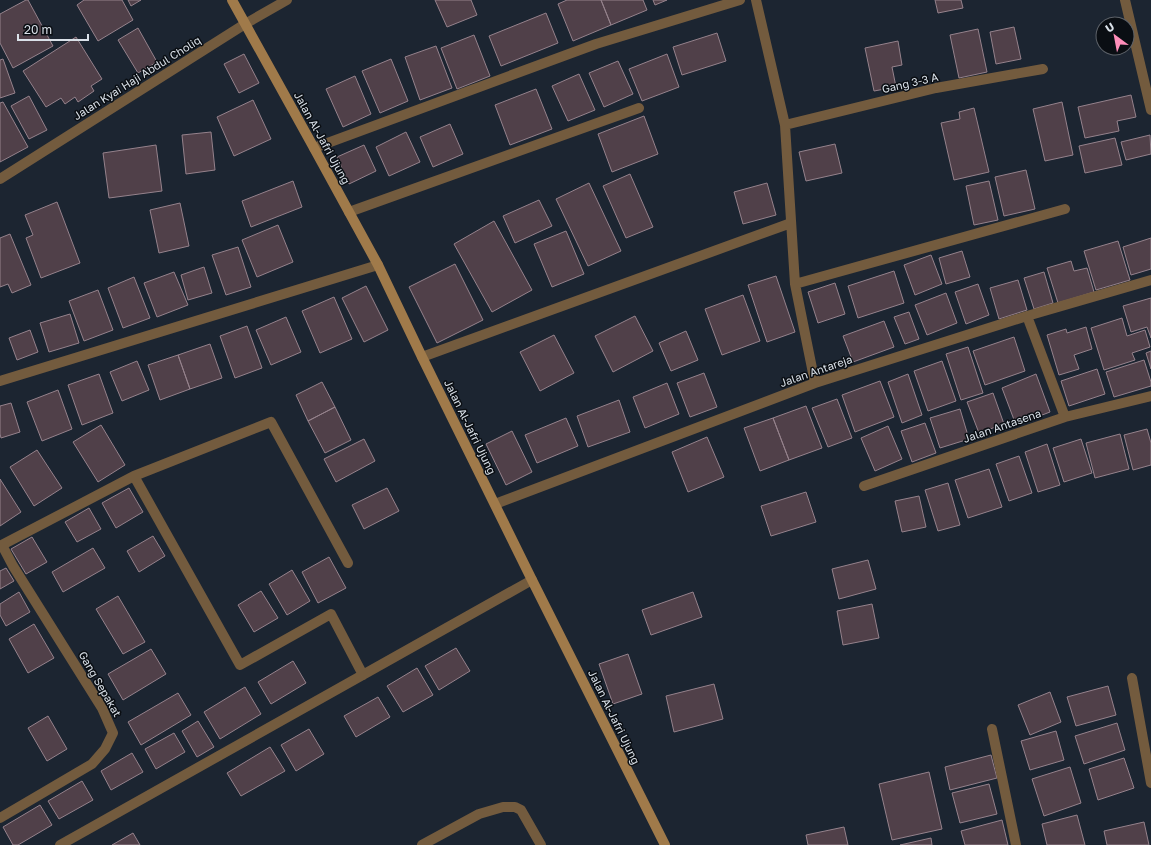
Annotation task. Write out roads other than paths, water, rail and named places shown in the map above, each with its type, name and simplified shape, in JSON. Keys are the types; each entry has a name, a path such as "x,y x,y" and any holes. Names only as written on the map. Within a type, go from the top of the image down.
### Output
{"street":[{"name":"Jalan Al-Jafri Ujung","path":"232,0 378,265 532,580 665,845"},
{"name":"Jalan Kyai Haji Abdul Choliq","path":"0,179 245,24 287,0"},
{"path":"314,148 596,44 740,0"},
{"path":"756,0 785,125 795,284 815,383"},
{"path":"1125,0 1151,110"},
{"name":"Gang 3-3 A","path":"785,125 936,88 1043,69"},
{"path":"349,212 639,108"},
{"path":"795,284 1065,209"},
{"path":"422,357 791,223"},
{"path":"0,381 378,265"},
{"name":"Jalan Antareja","path":"495,504 815,383 1027,316 1151,280"},
{"path":"1027,316 1065,417"},
{"name":"Jalan Antasena","path":"864,486 1065,417 1151,396"},
{"path":"1,546 134,476 271,422 348,562"},
{"path":"134,476 240,665 331,614 363,675"},
{"name":"Gang Sepakat","path":"0,818 92,764 105,749 113,733 102,708 1,546"},
{"path":"60,845 77,841 363,675 532,580"},
{"path":"1132,678 1151,783"},
{"path":"992,729 1016,845"},
{"path":"422,845 479,814 503,807 515,807 521,810 541,845"}]}
